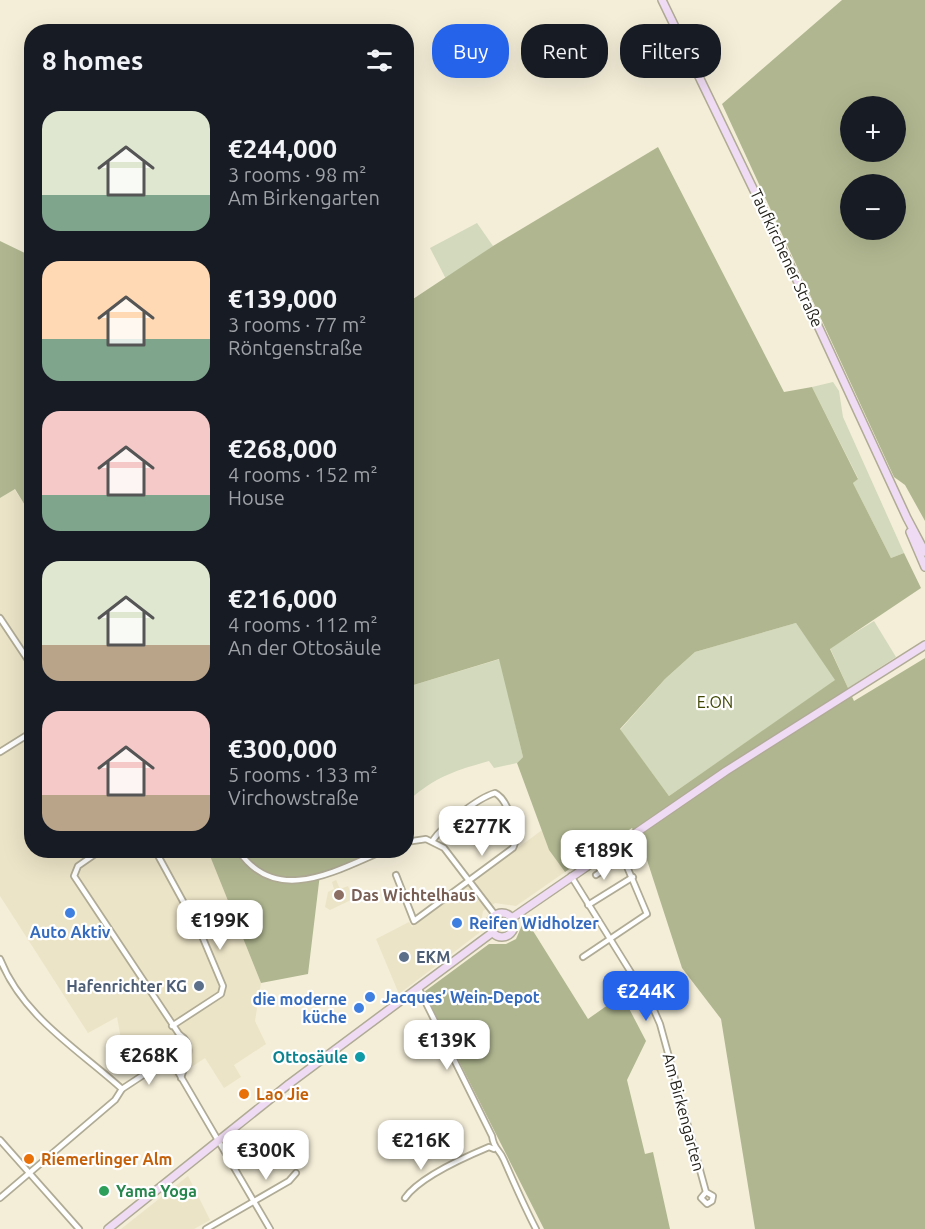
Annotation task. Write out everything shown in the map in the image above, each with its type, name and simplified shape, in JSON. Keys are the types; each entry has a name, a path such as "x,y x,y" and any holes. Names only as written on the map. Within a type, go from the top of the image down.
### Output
{"main road":[{"name":"Taufkirchener Straße","path":"662,0 925,552"},
{"name":"Taufkirchener Straße","path":"907,518 925,567"},
{"path":"512,918 726,771 923,648"},
{"path":"502,913 512,918 514,927 509,934 501,937 493,932 491,923 496,916 502,913"},
{"path":"108,1229 219,1139 493,932"}],"street":[{"path":"0,618 24,654"},
{"path":"0,753 24,737"},
{"path":"396,875 414,921 515,846 514,830 502,798 495,793 485,796 442,828 433,840"},
{"path":"414,840 433,840 444,848 496,916"},
{"path":"90,858 78,866 74,876 178,1034 182,1045 174,1065"},
{"path":"158,858 201,936 222,986 221,994 172,1026"},
{"path":"244,858 250,865 265,875 296,882 315,878 365,858"},
{"path":"583,957 647,914 633,877 622,860 596,875"},
{"name":"Am Birkengarten","path":"571,876 653,1008 660,1024 706,1192"},
{"path":"588,905 633,877"},
{"path":"0,959 17,992 40,1020 122,1089"},
{"path":"418,987 492,1136 494,1149"},
{"path":"178,1034 186,1039 189,1046 181,1078"},
{"path":"0,1198 115,1100 122,1089 160,1064 174,1065"},
{"path":"174,1065 270,1229"},
{"path":"0,1140 79,1229"},
{"path":"405,1198 412,1190 489,1147 503,1157 517,1192 536,1229"},
{"path":"206,1229 289,1181 296,1173"}],"shaded area":[{"path":"14,489 24,503 24,858 211,858 261,983 255,1021 266,1044 234,1065 241,1077 224,1088 205,1058 175,1078 169,1068 160,1070 153,1065 143,1044 135,1049 132,1044 123,1050 117,1017 88,1033 0,896 0,498"},
{"path":"542,830 549,850 565,872 516,906 495,903 483,911 479,933 399,994 376,939 409,922 412,927"},
{"name":"Das Wichtelhaus","path":"336,880 340,889 348,886 353,899 330,910 325,907 328,892 334,889 332,882"},
{"path":"188,1176 210,1220 194,1229 121,1229"}],"green space":[{"path":"842,0 925,0 925,521 905,485 894,477 722,104"},
{"path":"658,147 784,392 812,387 858,479 853,483 891,558 904,553 921,588 830,649 854,701 925,658 925,1229 755,1229 721,1019 682,968 646,857 632,828 565,872 549,850 517,763 523,757 499,659 414,685 414,298 493,246","holes":["796,623 835,680 669,796 620,729 665,679 695,652"]},
{"path":"477,223 493,246 446,279 430,248"},
{"path":"0,241 24,253 24,504 15,489 0,498"},
{"path":"833,382 839,391 843,417 904,553 891,558 853,483 858,478 812,387"},
{"path":"874,621 896,657 848,688 830,648"},
{"name":"E.ON","path":"796,623 836,680 669,796 620,730 665,679 695,652"},
{"path":"500,659 523,757 517,763 494,768 489,761 455,772 426,786 414,796 414,685"},
{"path":"211,858 362,858 320,874 308,974 261,983"},
{"path":"525,918 588,1019 622,995 646,1041 627,1080 645,1154 653,1152 670,1229 544,1229 424,992 489,944 506,944 516,939"}],"place":[{"name":"Das Wichtelhaus","path":"339,895"},
{"name":"Auto Aktiv","path":"70,913"},
{"name":"Reifen Widholzer","path":"457,923"},
{"name":"EKM","path":"404,957"},
{"name":"Hafenrichter KG","path":"199,986"},
{"name":"Jacques’ Wein-Depot","path":"370,997"},
{"name":"die moderne küche","path":"359,1008"},
{"name":"Ottosäule","path":"360,1057"},
{"name":"Lao Jie","path":"244,1094"},
{"name":"Riemerlinger Alm","path":"29,1159"},
{"name":"Yama Yoga","path":"104,1191"}]}
